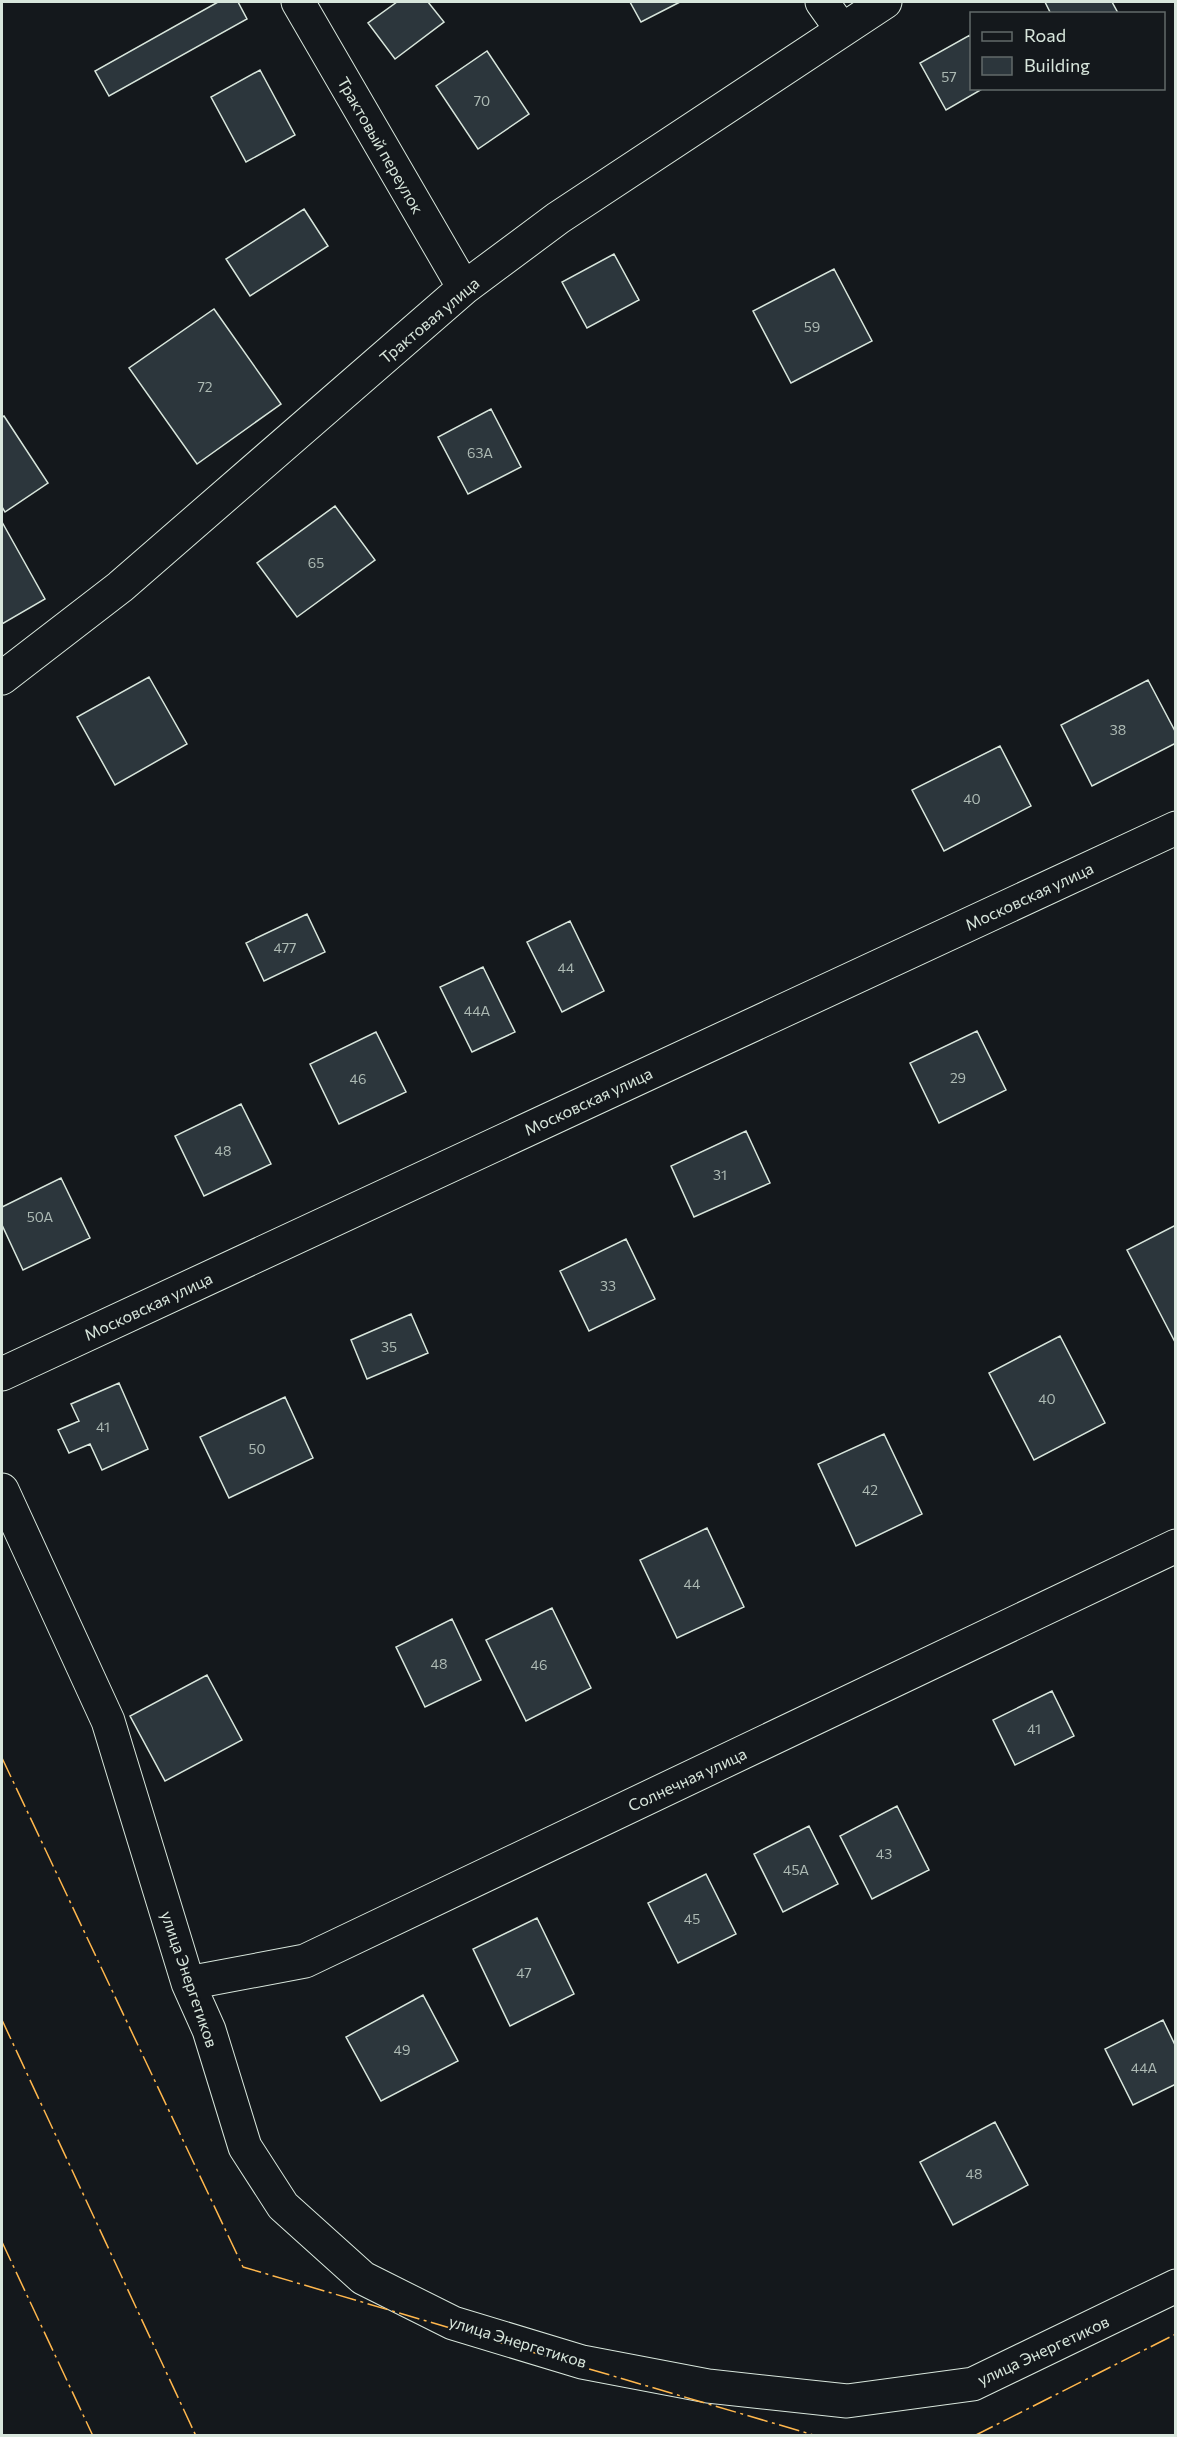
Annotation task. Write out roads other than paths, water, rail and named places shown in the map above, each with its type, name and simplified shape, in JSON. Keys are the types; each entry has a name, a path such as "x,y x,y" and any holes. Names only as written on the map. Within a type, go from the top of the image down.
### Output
{"street":[{"name":"Трактовый переулок","path":"298,2 464,288"},
{"path":"822,2 842,30"},
{"name":"Трактовая улица","path":"2,678 120,587 464,288 558,218 885,2"},
{"name":"Московская улица","path":"2,1374 1176,828"},
{"name":"улица Энергетиков","path":"2,1490 108,1720 188,1983 209,2030 245,2147 283,2206 363,2278 453,2323 582,2362 708,2386 847,2401 973,2384 1176,2286"},
{"name":"Солнечная улица","path":"188,1983 305,1961 1176,1546"}]}
